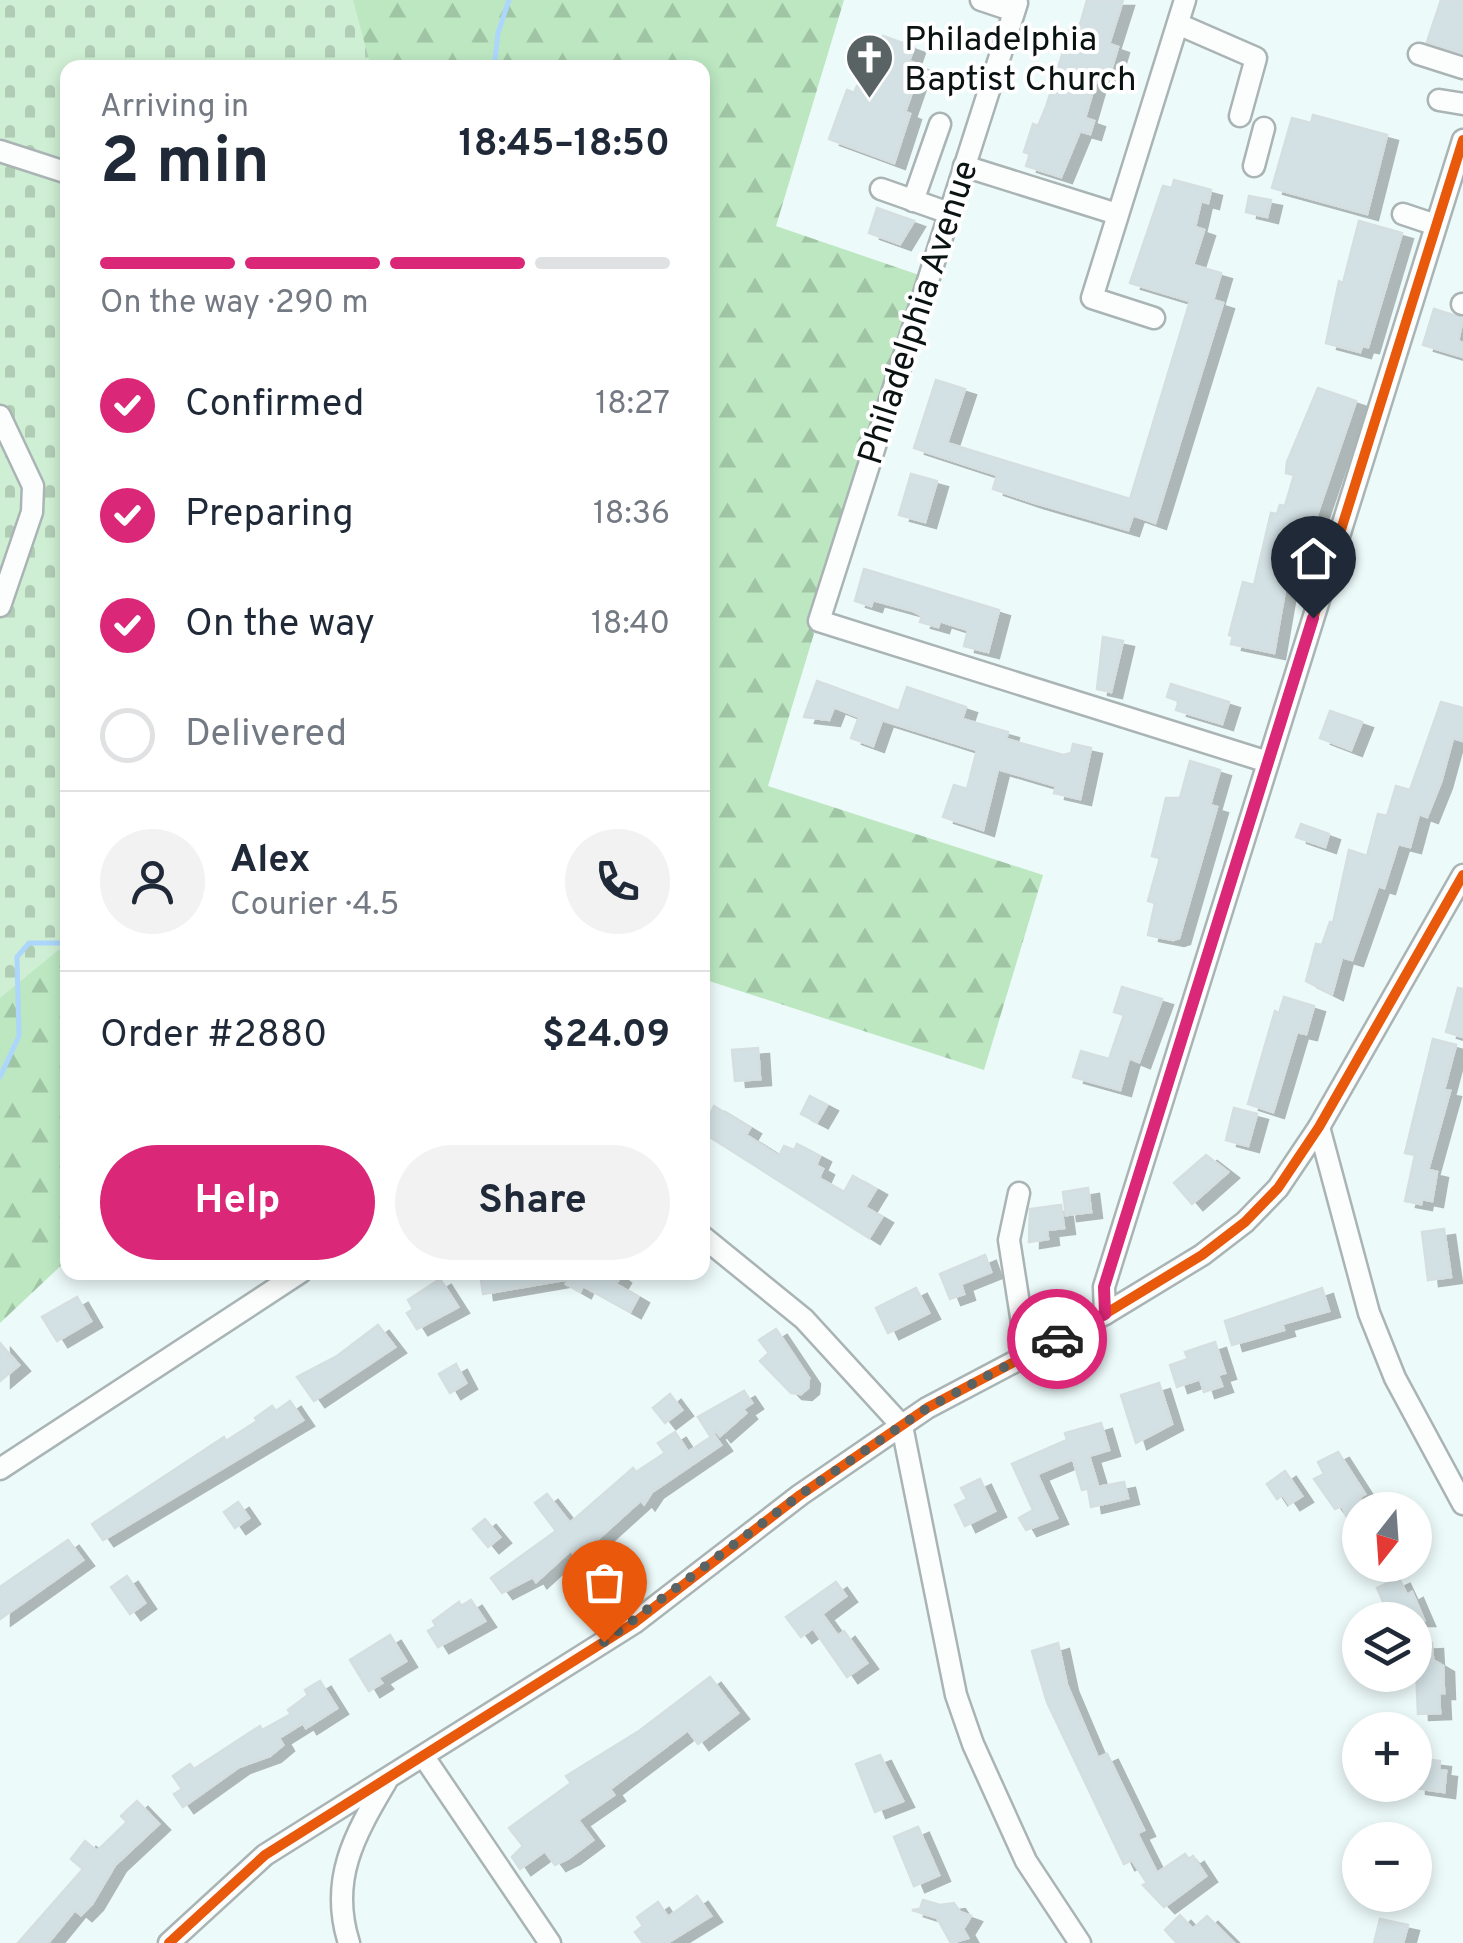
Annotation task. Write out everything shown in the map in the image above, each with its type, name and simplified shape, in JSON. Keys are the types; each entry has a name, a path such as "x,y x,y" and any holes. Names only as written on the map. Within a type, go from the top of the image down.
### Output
{"street":[{"path":"1154,318 1092,298 1186,0"},
{"name":"Philadelphia Avenue","path":"980,5 1016,7 819,621 1268,762"},
{"path":"1178,24 1256,58 1240,116"},
{"path":"1419,54 1463,68"},
{"path":"1439,100 1463,104"},
{"path":"914,200 940,124"},
{"path":"1254,166 1264,128"},
{"path":"1105,1314 1104,1287 1436,225 1455,196 1463,140"},
{"path":"0,151 60,170"},
{"path":"964,166 1117,214"},
{"path":"881,189 949,213"},
{"path":"1404,214 1436,225"},
{"path":"0,416 33,486 32,512 0,606"},
{"path":"169,1943 265,1855 634,1623 800,1495 902,1426 1105,1314 1202,1255 1245,1222 1278,1188 1320,1127 1463,875"},
{"path":"1320,1127 1369,1313 1403,1394 1463,1504"},
{"path":"1019,1193 1009,1240 1027,1355"},
{"path":"710,1243 804,1319 902,1426 956,1694 1026,1861 1080,1943"},
{"path":"0,1469 289,1280"},
{"path":"424,1757 550,1943"},
{"path":"350,1943 342,1920 340,1887 346,1856 388,1779"}],"green space":[{"path":"0,0 844,0 776,226 922,276 768,786 1043,875 984,1070 710,981 710,60 60,60"},
{"path":"0,0 353,0 369,60 60,60 60,949 0,998"},
{"path":"0,763 60,781 60,1267 0,1323"}],"building":[{"path":"1087,0 1123,0 1109,44 1118,47 1108,80 1097,77 1085,118 1094,121 1090,134 1080,131 1061,177 1026,166 1030,154 1024,152 1033,124 1038,126 1046,107 1070,29 1078,32"},
{"path":"1441,0 1463,0 1463,54 1427,42"},
{"name":"Philadelphia Baptist Church","path":"883,36 914,47 909,61 921,66 905,112 910,114 894,163 829,139 847,90 854,93 857,86 864,88"},
{"path":"1313,115 1387,135 1367,214 1272,188 1292,118 1311,123"},
{"path":"1174,180 1211,190 1208,203 1201,201 1195,227 1204,230 1193,265 1221,273 1213,300 1223,303 1155,523 1133,515 1128,530 1032,502 993,489 997,475 914,448 936,380 965,389 947,443 1130,499 1190,301 1130,283 1163,186 1172,188"},
{"path":"1249,196 1271,200 1267,217 1246,212"},
{"path":"877,208 914,221 900,244 869,233"},
{"path":"1359,221 1402,233 1368,347 1362,346 1360,352 1326,343 1339,281 1343,283"},
{"path":"1434,309 1463,318 1458,341 1463,343 1463,357 1423,345"},
{"path":"1318,388 1356,401 1296,576 1288,573 1274,653 1231,644 1233,636 1229,635 1243,582 1254,585 1271,513 1277,514 1280,505 1285,506 1294,475 1286,473 1287,462"},
{"path":"911,474 937,481 925,522 899,515"},
{"path":"864,569 999,610 988,652 964,646 968,630 940,621 938,627 920,622 922,616 913,611 873,600 871,606 855,601"},
{"path":"1103,637 1123,641 1111,692 1097,689"},
{"path":"817,681 899,711 907,687 966,707 962,719 1008,732 1006,739 1063,755 1071,753 1073,744 1091,748 1080,799 1054,793 1056,786 998,769 983,830 943,817 954,785 967,789 977,750 882,720 873,746 851,738 859,717 834,707 829,720 804,717"},
{"path":"1171,684 1229,702 1222,724 1176,710 1179,701 1167,697"},
{"path":"1441,702 1463,708 1463,741 1453,738 1441,782 1427,817 1419,814 1410,847 1398,844 1384,888 1378,886 1352,960 1342,957 1332,994 1306,981 1316,944 1322,945 1330,922 1333,923 1349,850 1367,856 1378,814 1387,816 1396,786 1410,790"},
{"path":"1330,711 1362,722 1351,750 1320,738"},
{"path":"1190,761 1220,770 1210,805 1217,807 1179,938 1173,940 1148,935 1155,903 1148,901 1160,858 1152,856 1166,798 1180,798"},
{"path":"1301,824 1329,834 1325,847 1296,837"},
{"path":"1122,987 1162,999 1139,1062 1129,1058 1120,1090 1073,1077 1081,1051 1109,1059 1124,1015 1114,1012"},
{"path":"1458,988 1463,989 1463,1037 1446,1032"},
{"path":"1284,997 1314,1006 1306,1034 1297,1032 1273,1112 1248,1104 1275,1011 1279,1013"},
{"path":"1433,1039 1456,1045 1444,1090 1450,1091 1428,1170 1437,1172 1432,1201 1422,1199 1421,1204 1405,1201 1415,1155 1405,1153"},
{"path":"758,1048 760,1079 735,1081 732,1050"},
{"path":"810,1096 827,1105 817,1122 801,1114"},
{"path":"714,1106 750,1128 746,1135 779,1156 784,1146 794,1150 797,1144 820,1156 816,1165 823,1169 819,1178 844,1192 853,1176 876,1189 865,1207 882,1217 869,1238 710,1137"},
{"path":"1234,1108 1257,1114 1248,1146 1226,1140"},
{"path":"1206,1155 1228,1172 1192,1204 1174,1183"},
{"path":"1088,1188 1091,1212 1066,1215 1063,1192"},
{"path":"1061,1205 1064,1228 1047,1230 1048,1239 1029,1242 1030,1209"},
{"path":"1444,1229 1451,1277 1428,1280 1422,1232"},
{"path":"985,1255 991,1272 961,1284 964,1294 950,1299 940,1274"},
{"path":"441,1280 458,1307 417,1329 407,1313 413,1309 408,1300"},
{"path":"481,1280 564,1280 483,1294"},
{"path":"568,1280 618,1280 616,1284 638,1297 630,1312 583,1286 580,1292 566,1284"},
{"path":"916,1288 929,1313 888,1333 876,1308"},
{"path":"1322,1288 1329,1311 1282,1324 1284,1330 1232,1345 1225,1321"},
{"path":"77,1297 91,1321 57,1341 42,1317"},
{"path":"378,1325 395,1347 314,1401 297,1377 337,1356"},
{"path":"776,1329 809,1378 808,1388 801,1394 791,1393 760,1361 769,1353 759,1340"},
{"path":"1215,1342 1225,1373 1218,1375 1222,1386 1204,1392 1200,1379 1177,1387 1170,1365 1188,1359 1185,1352"},
{"path":"0,1343 19,1365 0,1381"},
{"path":"456,1364 466,1383 450,1393 439,1374"},
{"path":"1159,1383 1172,1424 1136,1443 1121,1395"},
{"path":"744,1391 752,1403 743,1409 746,1413 720,1436 716,1431 710,1436 698,1417"},
{"path":"670,1394 682,1410 665,1423 653,1408"},
{"path":"290,1401 303,1420 103,1540 92,1524 224,1437 226,1441 257,1421 255,1418 272,1406 276,1411"},
{"path":"1101,1423 1109,1450 1089,1456 1098,1486 1082,1490 1073,1459 1037,1474 1057,1518 1026,1530 1019,1518 1033,1510 1012,1464 1067,1440 1065,1433"},
{"path":"675,1432 688,1452 714,1435 721,1445 652,1492 644,1504 641,1500 588,1548 586,1545 574,1554 571,1550 536,1582 533,1577 502,1593 491,1578 556,1531 535,1503 547,1494 570,1523 633,1468 636,1472 665,1453 658,1443"},
{"path":"1338,1452 1364,1492 1342,1492 1342,1506 1335,1509 1314,1479 1324,1474 1318,1462"},
{"path":"1285,1471 1302,1496 1289,1504 1283,1495 1277,1499 1267,1484"},
{"path":"980,1479 995,1511 965,1526 955,1505 967,1499 961,1488"},
{"path":"1124,1482 1128,1498 1091,1507 1088,1489"},
{"path":"238,1502 249,1518 235,1528 224,1512"},
{"path":"485,1519 500,1537 488,1547 473,1529"},
{"path":"68,1540 83,1560 0,1619 0,1587"},
{"path":"127,1576 145,1603 130,1614 111,1587"},
{"path":"836,1582 846,1596 822,1614 838,1636 844,1631 867,1663 847,1677 813,1628 801,1637 786,1617"},
{"path":"1401,1582 1407,1595 1412,1592 1416,1602 1383,1602 1377,1588"},
{"path":"471,1600 485,1621 438,1647 428,1631 436,1626 433,1621 459,1602 461,1606"},
{"path":"390,1635 406,1661 378,1678 382,1683 369,1691 350,1660"},
{"path":"1058,1643 1067,1685 1098,1758 1107,1754 1144,1830 1137,1833 1157,1873 1185,1854 1189,1859 1193,1856 1206,1876 1164,1907 1143,1885 1147,1883 1132,1860 1124,1864 1047,1702 1032,1651"},
{"path":"1432,1643 1433,1660 1443,1666 1440,1713 1418,1712 1417,1692 1432,1692"},
{"path":"710,1677 738,1713 698,1744 688,1730 610,1789 614,1795 578,1820 593,1840 569,1858 555,1865 545,1851 520,1869 512,1857 523,1846 509,1828 571,1783 566,1776 639,1731"},
{"path":"320,1681 337,1708 306,1728 303,1723 279,1738 283,1745 270,1756 239,1767 183,1807 174,1794 182,1789 173,1776 190,1764 194,1769 260,1726 262,1730 291,1714 288,1710 308,1695 305,1690"},
{"path":"880,1755 903,1801 875,1812 856,1764"},
{"path":"1432,1760 1440,1761 1439,1770 1446,1771 1444,1792 1432,1790"},
{"path":"137,1801 159,1824 115,1865 92,1904 81,1915 75,1910 48,1943 18,1943 83,1869 71,1859 85,1841 97,1851 127,1822 121,1816"},
{"path":"918,1827 939,1875 914,1886 894,1837"},
{"path":"697,1896 711,1916 667,1943 643,1943 635,1932 643,1926 637,1917 658,1902 668,1917"},
{"path":"923,1900 940,1905 954,1903 960,1912 971,1916 963,1929 968,1938 951,1943 937,1918 912,1910 920,1909"},
{"path":"1180,1915 1193,1929 1207,1916 1234,1943 1177,1943 1165,1930"},
{"path":"1380,1919 1408,1925 1403,1943 1374,1943"}],"waterway":[{"path":"495,60 498,33 509,0"},
{"path":"0,1077 19,1036 17,957 29,943 60,943"}],"cycle path":[{"path":"1105,1314 1104,1287 1463,140"},
{"path":"169,1943 265,1855 634,1623 800,1495 927,1408 1105,1314 1202,1255 1245,1222 1278,1188 1319,1127 1463,875"}],"way so far":[{"path":"604,1642 800,1495 927,1408 1057,1339"}],"place":[{"name":"Philadelphia Baptist Church","path":"869,100"}],"route":[{"path":"1057,1339 1105,1314 1104,1287 1313,618"}]}
